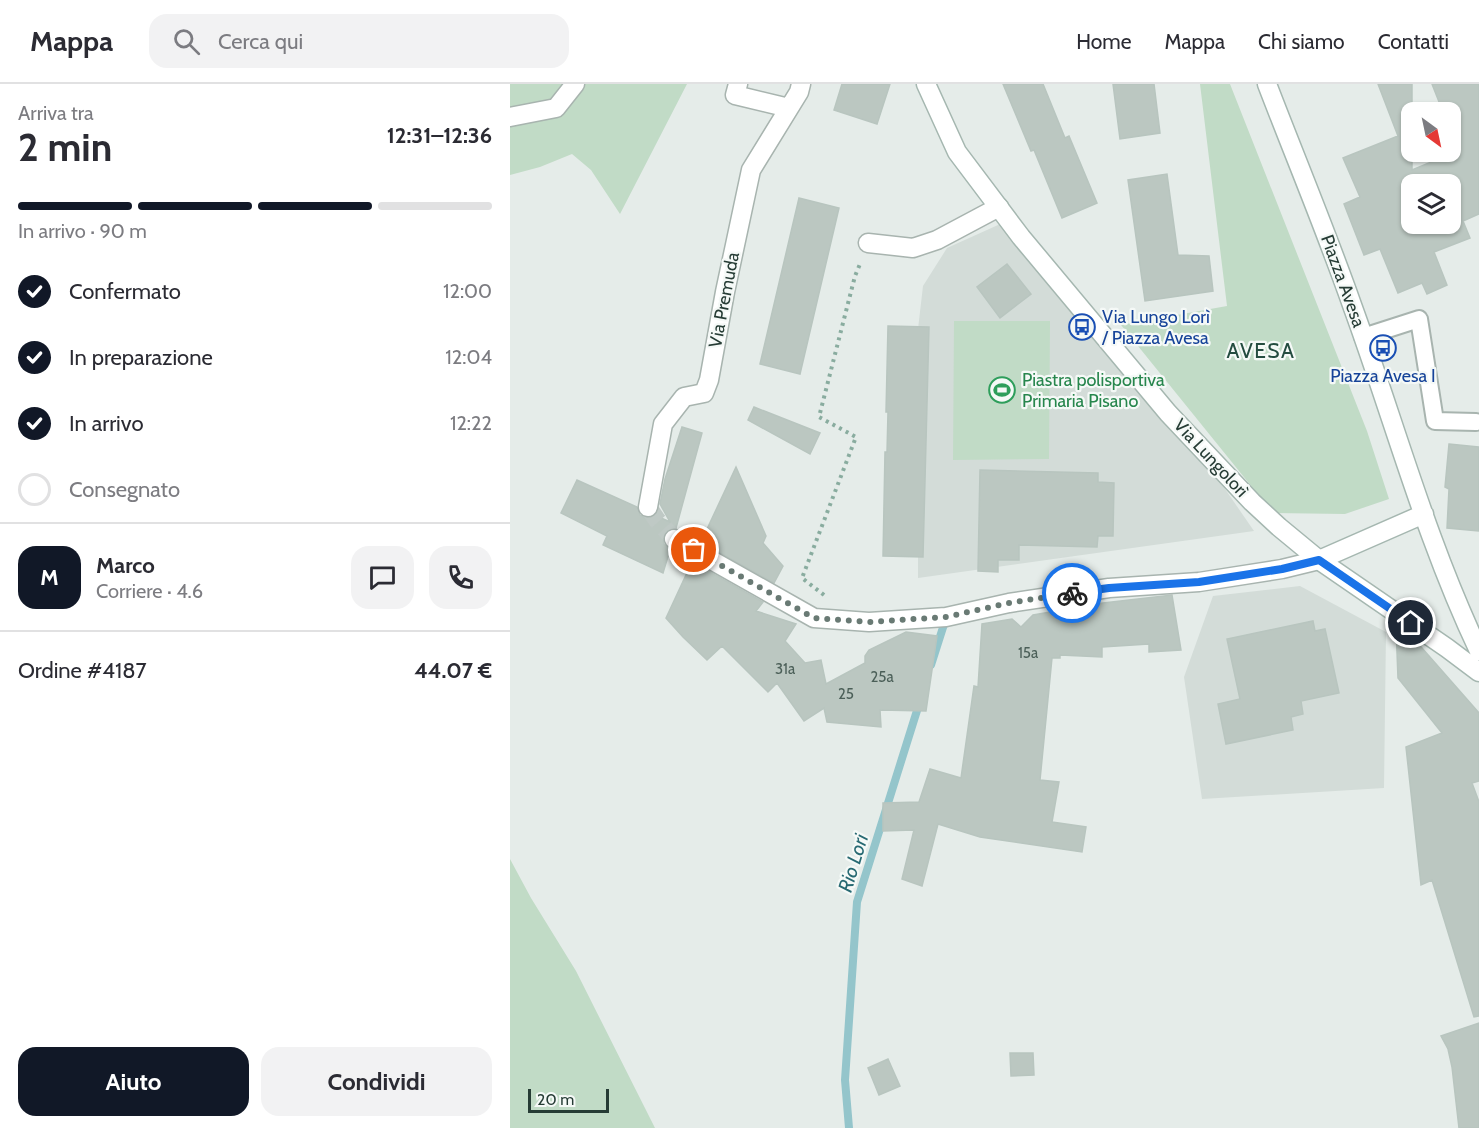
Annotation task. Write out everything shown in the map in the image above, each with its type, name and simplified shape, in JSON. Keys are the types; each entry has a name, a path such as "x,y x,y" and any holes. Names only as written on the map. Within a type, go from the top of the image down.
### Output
{"street":[{"path":"510,117 556,108 575,84"},
{"path":"738,84 735,95 789,108"},
{"name":"Via Premuda","path":"648,507 663,424 684,397 704,393 709,380 751,170 799,92 801,84"},
{"name":"Via Lungolorì","path":"926,84 957,152 1021,237 1168,413 1279,527 1319,560 1448,648 1479,672"},
{"name":"Piazza Avesa","path":"1267,84 1353,305 1459,610 1479,651"},
{"path":"868,243 913,248 937,240 999,207"},
{"path":"674,539 814,618 869,622 946,617 1009,603 1109,588 1199,582 1282,569 1319,560 1424,514"}],"lane":[{"path":"1363,337 1419,319 1435,421 1476,422"}],"path":[{"path":"830,600 802,578 856,437 819,417 855,276 868,243"}],"shaded area":[{"path":"1007,219 1214,473 1254,531 918,578 918,329 923,286 947,248"},
{"path":"1300,586 1386,632 1384,788 1202,799 1184,677 1213,596"}],"green space":[{"path":"510,84 687,84 620,214 591,170 572,154 540,167 510,175"},
{"path":"1200,84 1230,84 1367,431 1389,499 1345,514 1273,513 1121,325 1227,306"},
{"name":"Piastra polisportiva Primaria Pisano","path":"954,321 1050,321 1049,459 953,460"},
{"path":"510,859 576,971 655,1128 510,1128"}],"building":[{"path":"842,84 890,84 877,124 834,110"},
{"path":"1003,84 1043,84 1065,138 1069,136 1097,203 1062,218"},
{"path":"1113,84 1154,84 1160,133 1120,139"},
{"path":"1378,84 1412,84 1412,102 1401,102 1401,162 1412,162 1412,170 1431,162 1461,162 1461,102 1439,102 1432,84 1479,84 1479,214 1463,221 1470,238 1434,252 1447,285 1427,294 1422,283 1398,293 1380,249 1364,255 1344,204 1360,197 1343,158 1398,136"},
{"path":"1167,174 1178,255 1209,256 1213,291 1145,301 1128,180"},
{"path":"799,198 839,208 800,374 760,364"},
{"path":"1007,264 1031,294 1000,318 977,287"},
{"path":"888,326 929,327 923,557 883,556 888,412 886,412"},
{"path":"754,407 820,433 810,454 748,420"},
{"path":"682,427 702,433 676,528 669,529 664,534 664,544 670,550 663,573 603,545 607,536 561,513 577,480 637,507 640,515 645,518 655,515 670,522 660,504 665,479"},
{"path":"1449,444 1479,447 1479,531 1447,528 1449,489 1445,487"},
{"path":"736,467 766,536 763,543 783,566 774,583 701,542"},
{"path":"980,470 1098,473 1098,482 1114,483 1113,536 1098,536 1097,547 1019,545 1019,560 998,560 998,572 978,571"},
{"path":"692,562 763,602 756,611 796,624 785,641 805,663 821,660 826,684 865,663 865,656 869,650 906,632 937,636 926,711 880,710 881,727 827,722 824,708 804,721 777,683 768,692 722,646 707,660 666,618"},
{"path":"1172,595 1181,650 1149,652 1149,644 1102,647 1102,657 1060,655 1060,658 1052,658 1040,780 1059,782 1052,822 1086,827 1082,852 980,837 938,824 922,886 902,879 914,830 883,831 883,803 919,802 930,769 961,778 974,686 978,687 982,624 1012,619 1021,627 1033,615 1103,603"},
{"path":"1313,621 1315,631 1325,629 1339,693 1301,701 1303,714 1291,717 1293,730 1226,744 1218,704 1240,699 1227,639"},
{"path":"1396,626 1415,640 1479,713 1479,781 1472,783 1479,802 1479,1016 1474,1017 1432,880 1421,885 1406,747 1442,733 1398,678"},
{"path":"1479,1023 1479,1128 1459,1128 1452,1067 1448,1049 1441,1036"},
{"path":"1010,1053 1033,1053 1034,1075 1011,1076"},
{"path":"888,1059 900,1086 879,1095 868,1068"}],"waterway":[{"name":"Rio Lori","path":"931,665 946,618"},
{"name":"Rio Lori","path":"849,1128 845,1080 857,902 920,701"}],"tunnel":[{"path":"648,507 674,539"}],"way so far":[{"path":"694,550 814,618 869,622 946,617 1009,603 1072,593"}],"place":[{"name":"Via Lungo Lorì / Piazza Avesa","path":"1082,327"},
{"name":"Piazza Avesa I","path":"1383,348"},
{"name":"Piastra polisportiva Primaria Pisano","path":"1002,390"}],"district":[{"name":"AVESA","path":"1261,351"}],"route":[{"path":"1072,593 1199,582 1282,569 1319,560 1411,623"}]}
